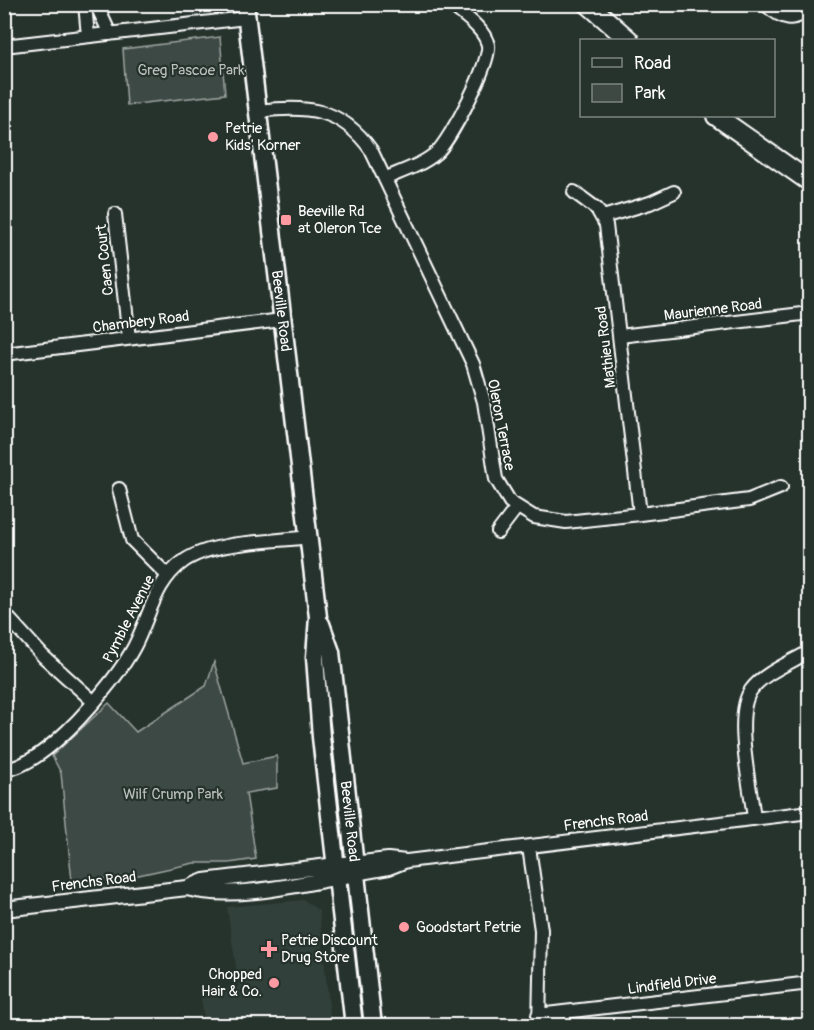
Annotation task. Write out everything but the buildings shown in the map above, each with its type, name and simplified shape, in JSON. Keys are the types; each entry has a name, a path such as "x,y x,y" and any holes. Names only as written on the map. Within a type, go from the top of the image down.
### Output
{"main road":[{"path":"588,4 628,39"},
{"name":"Beeville Road","path":"246,11 318,617 315,657 354,1026"},
{"path":"717,117 810,182"},
{"name":"Beeville Road","path":"318,617 331,652 373,1026"}],"street":[{"path":"85,4 88,36"},
{"path":"96,4 110,34"},
{"path":"386,178 423,162 445,143 493,42 450,4"},
{"path":"765,4 781,16 792,19 802,14 809,4"},
{"path":"4,46 110,34 246,11"},
{"name":"Oleron Terrace","path":"257,111 304,108 341,119 363,138 386,178 473,364 484,402 493,471 499,487 517,507 534,517 555,522 749,500 781,488"},
{"path":"574,192 603,217 650,203 674,192"},
{"name":"Caen Court","path":"116,214 129,338"},
{"name":"Mathieu Road","path":"603,217 608,233 640,514"},
{"name":"Maurienne Road","path":"620,336 810,313"},
{"name":"Chambery Road","path":"4,354 282,320"},
{"path":"119,489 132,540 167,575"},
{"path":"498,532 517,507"},
{"name":"Pymble Avenue","path":"4,770 22,766 45,750 111,685 136,644 157,590 167,575 198,553 308,537"},
{"path":"4,613 43,656 94,702"},
{"path":"754,819 743,718 746,699 762,680 810,651"},
{"name":"Frenchs Road","path":"4,909 187,888 204,881 389,868 407,861 810,812"},
{"path":"529,847 541,930 538,1020"},
{"name":"Lindfield Drive","path":"538,1020 810,983"}],"shaded area":[{"path":"304,900 319,911 331,1025 205,1025 200,992 239,987 227,907"}],"green space":[{"name":"Greg Pascoe Park","path":"220,37 225,94 127,105 123,49"},
{"name":"Wilf Crump Park","path":"214,662 243,763 277,756 277,788 246,793 256,859 229,863 194,863 134,876 72,882 61,773 52,756 109,703 136,732 206,686"}],"place":[{"name":"Petrie Kids' Korner","path":"213,137"},
{"name":"Beeville Rd at Oleron Tce","path":"286,220"},
{"name":"Goodstart Petrie","path":"404,927"},
{"name":"Petrie Discount Drug Store","path":"269,949"},
{"name":"Chopped Hair & Co.","path":"274,983"}]}
